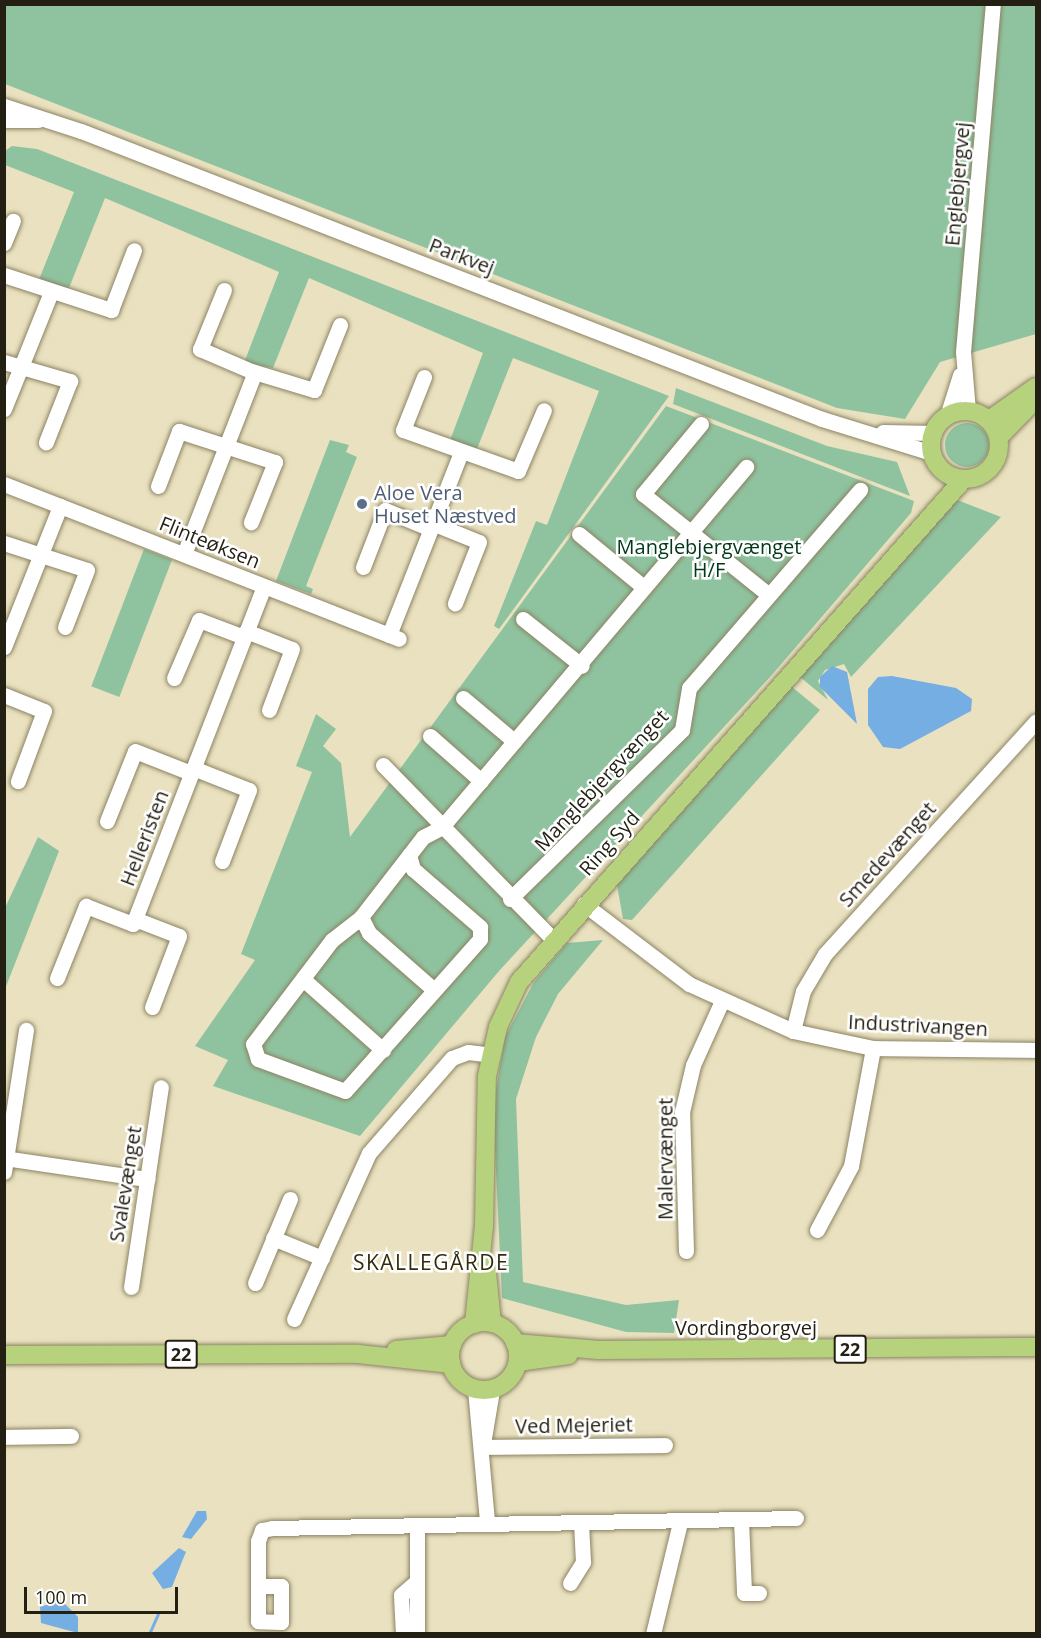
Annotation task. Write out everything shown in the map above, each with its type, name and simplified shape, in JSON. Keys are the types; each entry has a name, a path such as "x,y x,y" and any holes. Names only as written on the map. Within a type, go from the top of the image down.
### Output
{"main road":[{"path":"989,420 1036,387"},
{"path":"999,437 1036,399"},
{"path":"968,411 989,420 999,437 998,455 988,471 963,480 942,470 932,453 934,433 947,416 968,411"},
{"name":"Ring Syd","path":"901,551 932,502 942,470"},
{"name":"Ring Syd","path":"483,1323 484,1226 491,1056 519,982 553,939 963,480"},
{"path":"483,1323 515,1343 518,1362 507,1382 484,1389 459,1380 451,1364 452,1345 483,1323"},
{"name":"Vordingborgvej","path":"515,1343 598,1350 1036,1347"},
{"name":"22","path":"4,1355 358,1354 452,1345"},
{"name":"Vordingborgvej","path":"518,1362 598,1350"},
{"name":"22","path":"358,1354 451,1364"}],"street":[{"name":"Englebjergvej","path":"947,416 962,367 993,4"},
{"name":"Parkvej","path":"4,106 862,430 932,453"},
{"name":"Parkvej","path":"4,120 46,120"},
{"path":"4,243 13,221"},
{"path":"4,275 111,310 134,250"},
{"path":"224,290 200,349 255,372 314,390 340,325"},
{"path":"4,410 51,292"},
{"path":"4,362 22,365 70,381 46,442"},
{"name":"Englebjergvej","path":"962,367 968,411"},
{"path":"184,554 255,372"},
{"path":"424,377 403,430 518,471 544,410"},
{"path":"701,424 643,494 768,594"},
{"name":"Parkvej","path":"862,430 934,433"},
{"path":"158,486 179,431 275,462 251,522"},
{"path":"432,526 461,452"},
{"path":"409,855 413,869 482,933 383,1050 345,1091 258,1059 253,1044 332,940 361,917 409,855 423,837 441,828 514,741 582,666 642,586 746,467"},
{"name":"Flinteøksen","path":"4,484 394,637 432,526"},
{"name":"Manglebjergvænget","path":"510,899 682,730 688,688 860,490"},
{"path":"4,647 60,506"},
{"path":"363,567 385,510 479,542 455,603"},
{"path":"579,534 642,586"},
{"path":"4,543 87,570 65,627"},
{"name":"Helleristen","path":"135,919 264,586"},
{"path":"523,619 582,666"},
{"path":"174,678 199,620 292,649 269,710"},
{"path":"4,695 44,711 18,781"},
{"path":"464,698 514,741"},
{"name":"Smedevænget","path":"793,1030 803,991 825,954 1036,721"},
{"path":"430,736 481,781"},
{"name":"Helleristen","path":"107,821 135,751 249,790 222,861"},
{"path":"383,765 510,899 553,939"},
{"name":"Industrivangen","path":"584,904 661,967 721,1003 793,1030 873,1048 1036,1050"},
{"path":"57,978 86,906 133,924 135,919 179,936 152,1006"},
{"path":"361,917 369,933 434,990"},
{"path":"303,979 383,1050"},
{"name":"Malervænget","path":"686,1251 682,1112 693,1065 721,1003"},
{"path":"26,1030 5,1162 147,1179"},
{"path":"817,1230 851,1166 873,1048"},
{"path":"294,1319 369,1153 452,1058 468,1052 491,1056"},
{"name":"Svalevænget","path":"131,1287 161,1087"},
{"path":"255,1283 290,1199"},
{"path":"273,1238 322,1258"},
{"path":"484,1389 487,1522"},
{"path":"4,1437 71,1436"},
{"name":"Ved Mejeriet","path":"484,1443 665,1445"},
{"path":"259,1586 262,1530 487,1522 680,1522 796,1518"},
{"path":"741,1520 744,1593 759,1593"},
{"path":"570,1583 583,1562 581,1522"},
{"path":"653,1634 680,1522"},
{"path":"417,1525 417,1634"},
{"path":"402,1634 401,1595 417,1581"}],"green space":[{"path":"4,5 1036,5 1036,334 940,362 905,419 837,408 5,84"},
{"path":"12,146 37,149 669,396 499,629 494,626 536,521 547,525 599,391 513,358 477,449 449,443 483,353 309,278 273,368 244,363 279,272 105,198 69,288 38,282 74,192 5,165 5,151"},
{"path":"676,388 827,446 897,462 910,496 673,404"},
{"name":"Manglebjergvænget H/F","path":"666,406 914,501 911,513 771,676 499,971 360,1136 213,1086 228,1060 195,1046 255,960 241,954 312,772 296,766 316,714 336,729 323,746 341,763 350,837"},
{"path":"967,423 976,424 983,429 988,436 988,454 983,461 976,466 967,467 958,466 951,461 946,454 945,445 946,436 951,429 958,424"},
{"path":"330,440 349,445 346,452 357,457 306,586 313,589 311,594 276,581"},
{"path":"952,498 1001,517 851,677 844,664 825,670 818,681 828,700 800,677"},
{"path":"144,549 172,560 119,697 91,686"},
{"path":"792,687 820,710 632,920 623,919 617,885"},
{"path":"38,837 59,851 5,989 5,908"},
{"path":"603,940 558,994 536,1037 516,1099 523,1282 626,1305 679,1300 674,1333 626,1332 502,1298 493,1107 505,1037 534,982 567,943"}],"water":[{"path":"832,666 847,672 857,724 820,687 820,677"},
{"path":"892,676 956,688 972,699 971,711 900,749 883,747 868,725 868,689 878,677"},
{"path":"197,1511 206,1511 207,1519 191,1539 182,1537"},
{"path":"179,1548 186,1552 172,1587 163,1589 152,1573"},
{"path":"61,1600 78,1617 78,1633 41,1623 40,1607"}],"waterway":[{"path":"149,1634 158,1614"}],"place":[{"name":"Aloe Vera Huset Næstved","path":"362,504"}],"district":[{"name":"SKALLEGÅRDE","path":"431,1262"}]}
